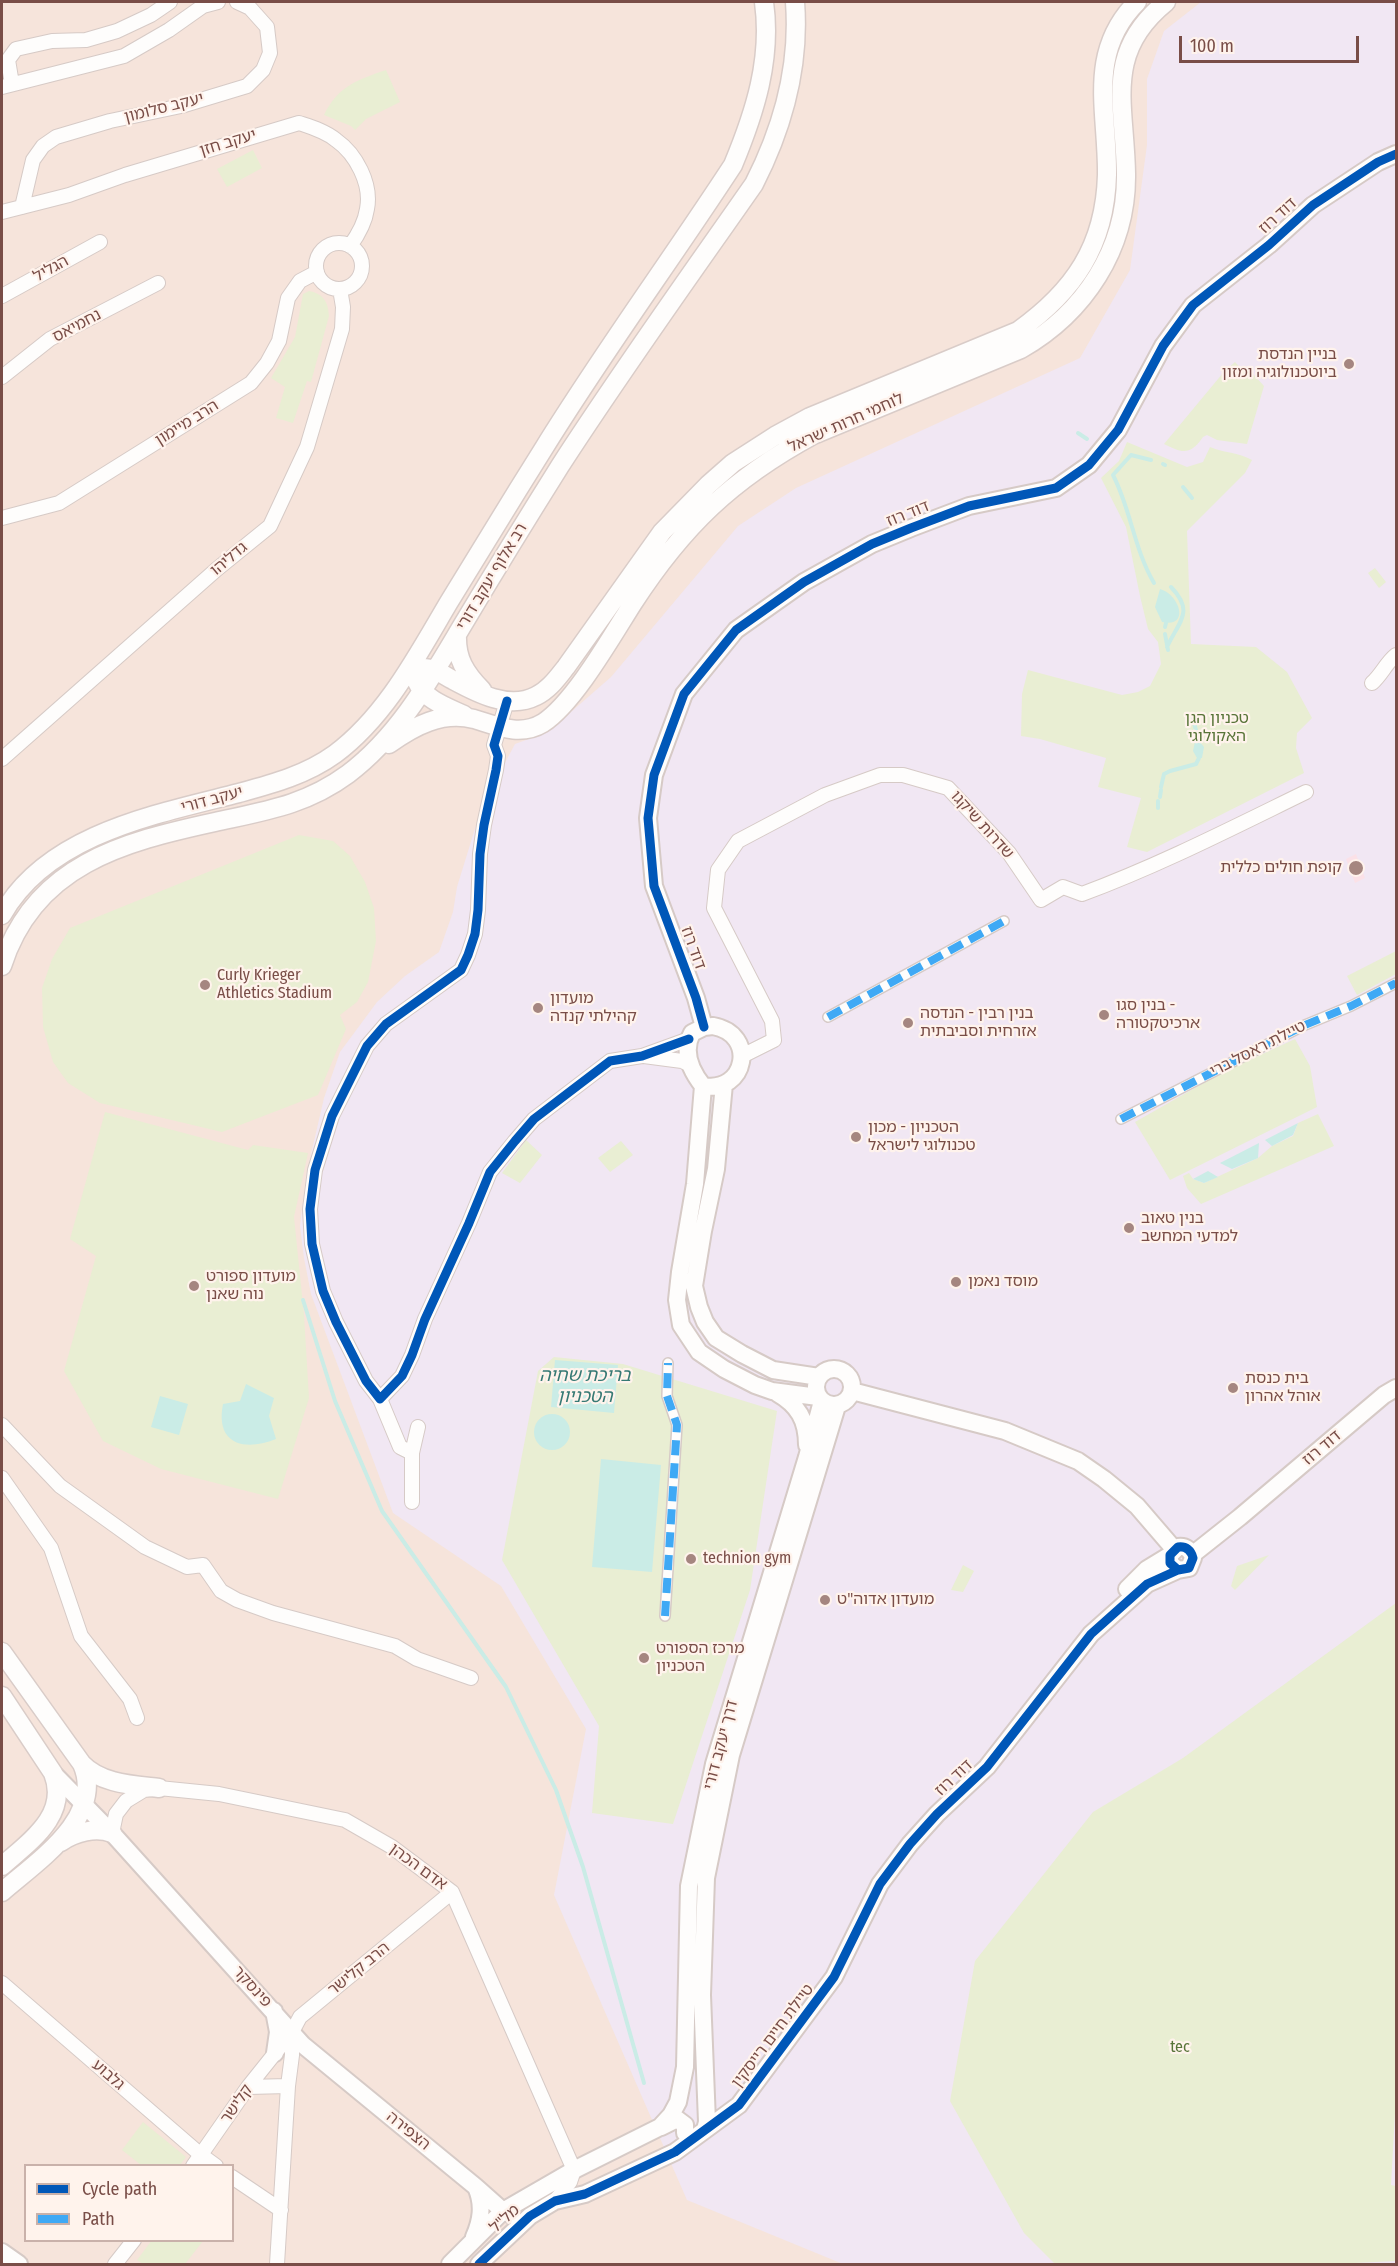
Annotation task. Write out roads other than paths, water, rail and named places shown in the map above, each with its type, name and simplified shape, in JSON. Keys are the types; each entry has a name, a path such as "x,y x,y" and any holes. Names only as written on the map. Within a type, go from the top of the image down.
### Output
{"main road":[{"name":"רב אלוף יעקב דורי","path":"410,667 589,375 733,165 746,133 763,72 766,50 764,2"},
{"name":"רב אלוף יעקב דורי","path":"2,966 14,935 27,913 44,893 92,860 135,841 218,821 260,814 312,796 333,785 366,760 384,741 436,669 584,430 754,184 769,153 790,87 795,49 795,2"},
{"name":"לוחמי חרות ישראל","path":"498,699 536,696 553,683 662,532 733,463 774,436 810,417 1018,331 1043,313 1064,293 1079,274 1097,233 1105,194 1107,174 1102,92 1107,50 1117,30 1137,2"},
{"name":"לוחמי חרות ישראל","path":"366,760 420,724 447,718 472,719 499,728 528,729 543,723 557,711 580,683 668,554 690,527 744,477 781,452 813,435 1021,349 1042,336 1078,304 1105,264 1123,205 1126,175 1120,91 1125,61 1138,31 1153,12 1166,2"},
{"path":"457,634 458,657 463,667 498,699"},
{"path":"472,719 421,692 410,667 436,669 451,679 498,699"},
{"name":"יעקב דורי","path":"2,915 27,882 59,855 91,838 132,821 275,783 334,755 364,730 410,667"},
{"path":"2,1652 82,1764 87,1777 83,1803 71,1829 59,1843 2,1892"},
{"path":"2,1696 53,1773 57,1795 49,1820 35,1837 2,1866"},
{"path":"82,1764 95,1774 112,1780 159,1788"},
{"path":"59,1843 71,1836 89,1831 99,1830 112,1833"}],"street":[{"path":"170,2 151,15 117,31 86,40 52,41 16,49 8,60 7,86 124,56 169,30 203,6 218,2"},
{"name":"יעקב סלומון","path":"22,207 33,160 43,146 56,137 110,121 181,106 247,86 263,70 270,53 267,27 250,8 237,2"},
{"name":"יעקב חזן","path":"2,212 69,195 125,175 298,123 327,133 338,141 351,153 360,169 366,186 368,207 360,232 350,246"},
{"name":"דוד רוז","path":"704,1027 696,998 654,886 648,818 654,775 684,694 736,630 804,582 872,544 969,506 1056,488 1089,465 1118,430 1163,346 1193,305 1269,245 1313,205 1378,162 1396,154"},
{"name":"הגליל","path":"2,296 100,242"},
{"path":"340,243 350,246 358,255 361,269 354,283 340,289 326,285 317,272 317,258 327,247 340,243"},
{"name":"הרב מיימון","path":"2,518 59,503 251,383 267,363 279,341 288,298 300,281 317,272"},
{"name":"נחמיאס","path":"2,377 50,339 158,283"},
{"name":"גדליהו","path":"2,759 217,569 270,526 307,447 337,347 342,329 343,308 340,289"},
{"path":"1372,683 1396,655"},
{"path":"412,1453 400,1447 380,1399 366,1382 323,1291 312,1244 310,1209 315,1170 332,1116 367,1046 386,1024 461,970 468,956 478,910 480,854 487,807 498,756 494,745 499,728 498,699"},
{"name":"שדרות שיקגו","path":"742,1056 774,1040 772,1021 714,908 718,870 738,841 825,795 880,775 903,775 948,788 1009,853 1041,900 1063,887 1082,894 1136,874 1190,850 1306,792"},
{"path":"828,1017 1004,921"},
{"name":"טיילת ראסל ברי","path":"1121,1119 1305,1025 1351,1006 1396,983"},
{"path":"703,1086 724,1084 737,1072 742,1056 736,1038 722,1028 704,1027 692,1033 689,1039 688,1054 691,1065 703,1086 694,1184 677,1300 680,1321 699,1352 724,1369 772,1391 826,1401 847,1401 852,1391 851,1380 843,1371 832,1369 819,1377 815,1387 826,1401"},
{"path":"380,1399 402,1376 480,1194 498,1161 534,1119 610,1061 642,1056 689,1039"},
{"path":"642,1056 681,1061 691,1065"},
{"path":"724,1084 716,1169 694,1286 699,1307 705,1322 716,1338 742,1354 773,1370 819,1377"},
{"path":"665,1616 677,1425 667,1396 668,1363"},
{"name":"דוד רוז","path":"834,1977 880,1884 937,1814 987,1767 1090,1634 1174,1558 1188,1568 1192,1562 1192,1555 1224,1531 1384,1395 1396,1388"},
{"path":"772,1391 788,1400 799,1411 807,1430 807,1458"},
{"path":"852,1391 1005,1431 1078,1461 1137,1506 1174,1558"},
{"name":"דרך יעקב דורי","path":"707,2112 685,2067 690,1880 714,1764 826,1401"},
{"name":"דרך יעקב דורי","path":"707,2112 702,1995 706,1878 731,1755 826,1401"},
{"path":"2,1425 60,1486 145,1547 187,1567 202,1565 221,1591 237,1600 273,1613 395,1646 417,1659 471,1678"},
{"path":"412,1502 412,1453 418,1428"},
{"path":"2,1478 51,1548 81,1636 130,1699 137,1718"},
{"name":"פינסקר","path":"53,1773 112,1833 292,2032"},
{"name":"אדם הכהן","path":"112,1833 116,1814 126,1801 144,1790 159,1788 219,1794 345,1821 392,1847 452,1892 574,2170"},
{"name":"הרב קלישר","path":"275,2053 292,2032 300,2017 452,1892"},
{"name":"טיילת חיים רייסקין","path":"707,2112 747,2096 834,1977"},
{"name":"גלבוע","path":"2,1983 197,2160"},
{"path":"273,2010 278,2032 275,2053"},
{"path":"278,2265 292,2032"},
{"name":"הצפירה","path":"292,2032 303,2045 503,2211"},
{"name":"קלישר","path":"197,2160 275,2053"},
{"path":"248,2087 288,2086"},
{"path":"585,2194 596,2182 685,2133 707,2112"},
{"path":"585,2194 675,2152 707,2112"},
{"name":"מל\"ל","path":"450,2265 503,2211 574,2170 660,2127 671,2115 707,2112"},
{"path":"660,2127 677,2119 685,2125 685,2133"},
{"path":"555,2201 570,2182 574,2170"},
{"path":"234,2178 281,2210"},
{"path":"471,2244 481,2214 480,2196 476,2187"},
{"name":"מל\"ל","path":"479,2265 530,2216 555,2201 585,2194"},
{"path":"503,2211 519,2218 530,2216"},
{"path":"115,2265 133,2242"},
{"path":"2,2252 19,2265"}],"water":[{"path":"1160,589 1167,592 1177,603 1179,616 1171,623 1162,622 1155,607"},
{"path":"1199,741 1204,747 1202,758 1197,758 1193,751 1195,742"},
{"path":"1298,1123 1293,1135 1272,1146 1265,1140"},
{"path":"1259,1143 1258,1158 1232,1169 1220,1163"},
{"path":"1208,1171 1218,1177 1204,1183 1193,1179"},
{"name":"בריכת שחיה הטכניון","path":"555,1360 618,1365 614,1413 551,1407"},
{"path":"246,1384 274,1398 269,1416 276,1439 253,1445 243,1444 234,1441 223,1428 223,1404 240,1401"},
{"path":"160,1396 188,1404 179,1435 151,1427"},
{"path":"552,1414 565,1419 570,1432 565,1445 552,1450 539,1445 534,1432 539,1419"},
{"path":"601,1459 661,1465 652,1572 592,1567"}],"waterway":[{"path":"1078,433 1087,439"},
{"path":"1151,460 1131,455 1113,475 1142,557 1154,583"},
{"path":"1183,487 1192,498"},
{"path":"1167,647 1180,623 1183,610 1182,603 1171,587"},
{"path":"1165,627 1166,623"},
{"path":"1165,634 1168,650"},
{"path":"1192,716 1199,741"},
{"path":"1161,787 1164,774 1196,764 1199,758"},
{"path":"1160,797 1161,790"},
{"path":"1158,801 1158,808"},
{"path":"303,1300 335,1401 382,1511 506,1687 556,1790 583,1867 644,2083"}],"place":[{"name":"בניין הנדסת ביוטכנולוגיה ומזון","path":"1349,364"},
{"name":"קופת חולים כללית","path":"1356,868"},
{"name":"Curly Krieger Athletics Stadium","path":"205,985"},
{"name":"מועדון קהילתי קנדה","path":"538,1008"},
{"name":"בנין סגו - ארכיטקטורה","path":"1104,1015"},
{"name":"בנין רבין - הנדסה אזרחית וסביבתית","path":"908,1023"},
{"name":"הטכניון - מכון טכנולוגי לישראל","path":"856,1137"},
{"name":"בנין טאוב למדעי המחשב","path":"1129,1228"},
{"name":"מוסד נאמן","path":"956,1282"},
{"name":"מועדון ספורט נוה שאנן","path":"194,1286"},
{"name":"בית כנסת אוהל אהרון","path":"1233,1388"},
{"name":"technion gym","path":"691,1559"},
{"name":"מועדון אדוה\"ט","path":"825,1600"},
{"name":"מרכז הספורט הטכניון","path":"644,1658"}],"park label":[{"name":"טכניון הגן האקולוגי","path":"1217,728"},
{"name":"tec","path":"1180,2048"}]}
